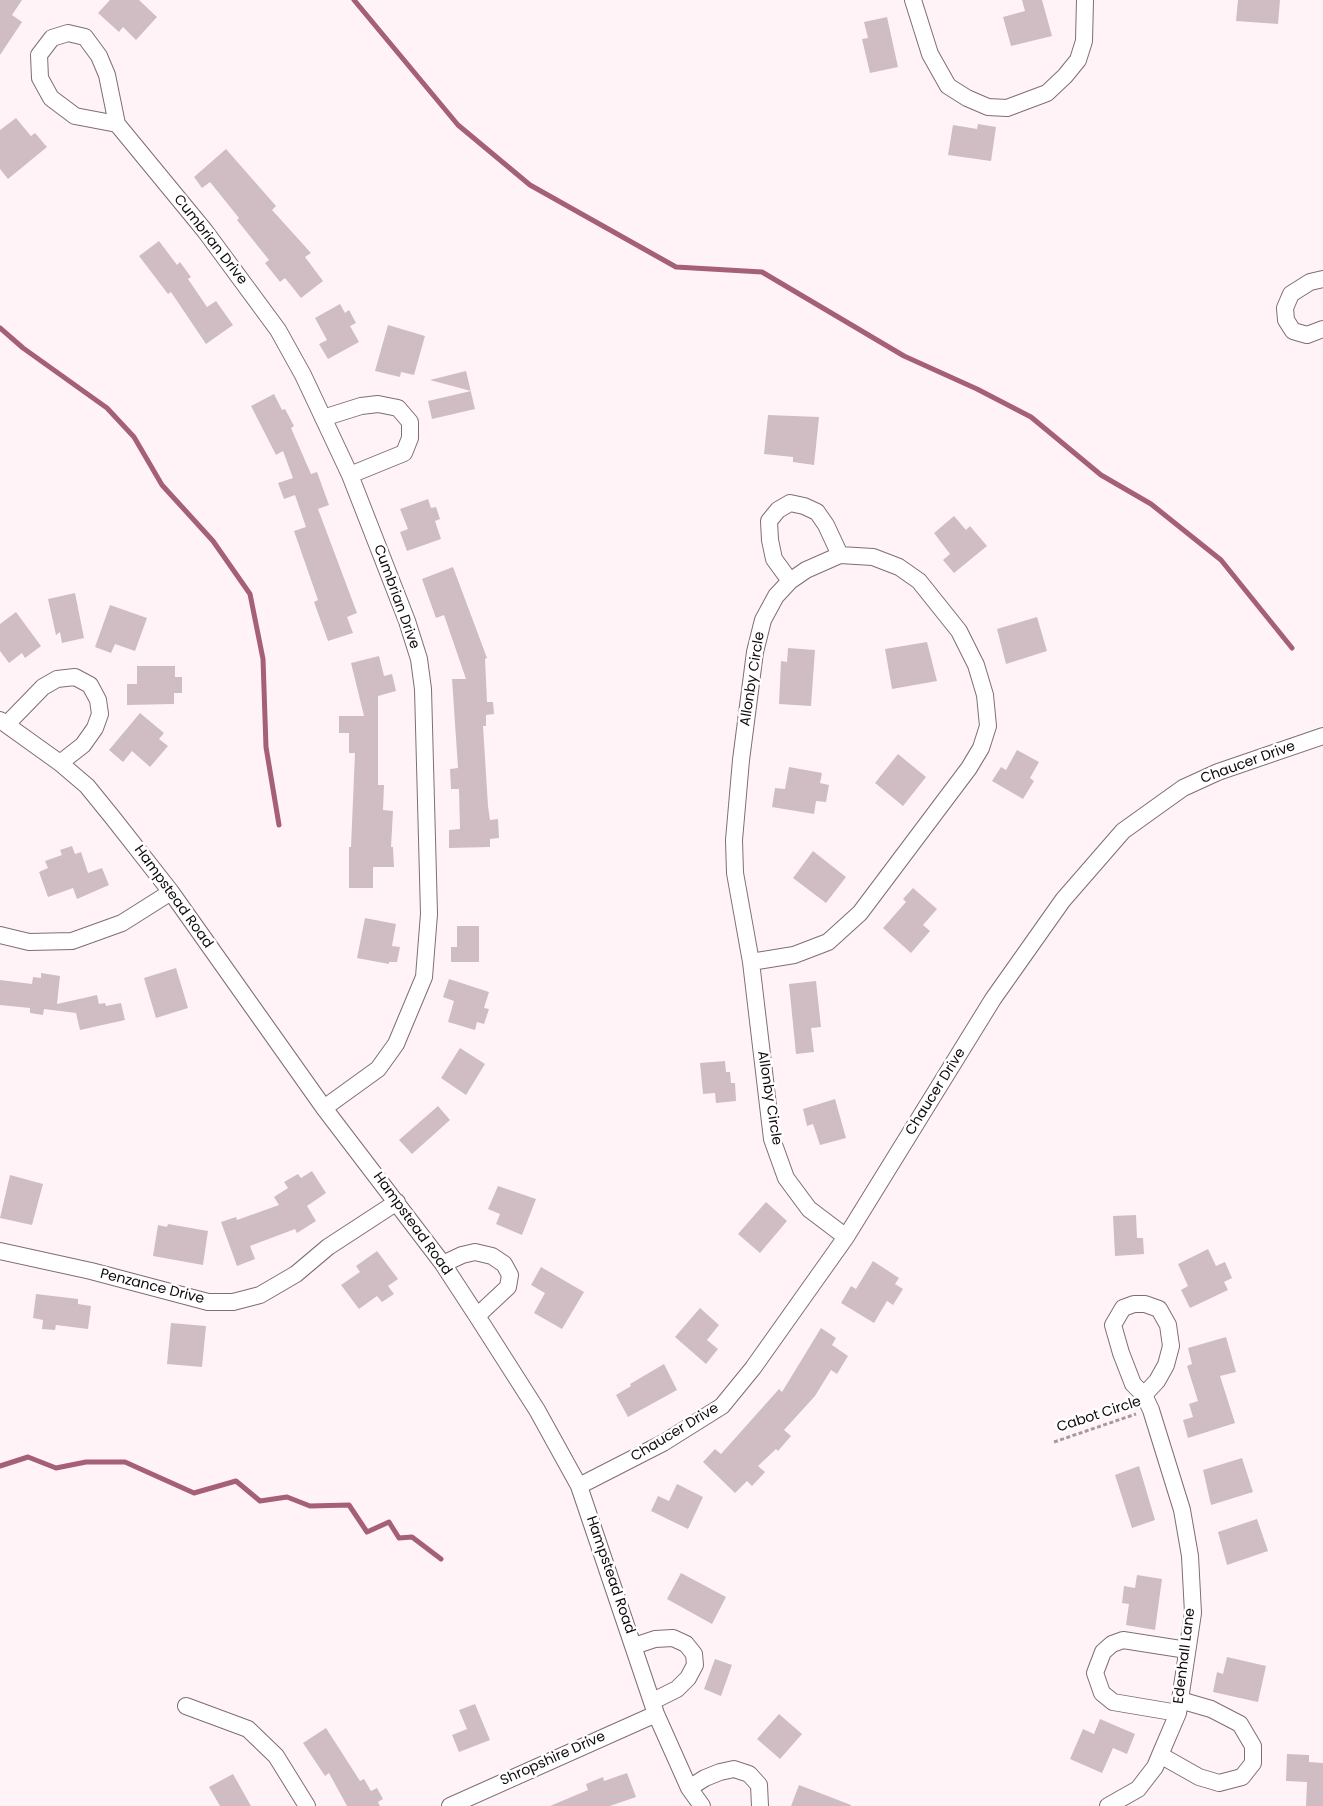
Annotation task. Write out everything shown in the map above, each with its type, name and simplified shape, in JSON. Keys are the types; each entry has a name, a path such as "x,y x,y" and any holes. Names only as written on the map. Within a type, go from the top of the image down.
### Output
{"street":[{"path":"914,0 930,54 938,72 948,86 967,98 988,107 1007,108 1047,93 1078,60 1084,41 1085,0"},
{"name":"Cumbrian Drive","path":"117,124 75,116 51,98 40,78 39,55 52,38 68,33 85,37 99,56 107,75 117,124 206,231 278,330 350,475 407,621 419,660 423,689 429,914 424,977 396,1044 378,1069 324,1108"},
{"path":"1323,279 1310,282 1291,294 1285,308 1286,320 1293,331 1307,335 1323,329"},
{"path":"323,418 361,406 378,404 398,408 410,422 410,438 404,453 350,475"},
{"path":"790,581 774,560 769,521 778,510 790,503 816,512 826,525 840,555"},
{"name":"Allonby Circle","path":"751,962 794,955 828,942 860,913 969,768 981,748 988,726 985,695 976,665 959,631 919,582 899,566 873,557 840,555 806,570 790,581 776,596 763,620 755,652 740,760 734,840 735,872 751,962 772,1139 786,1178 809,1208 846,1237"},
{"path":"3,722 43,687 57,679 75,677 90,684 98,700 100,714 96,728 83,745 60,763"},
{"name":"Hampstead Road","path":"3,722 60,763 87,786 171,892 324,1108 443,1264 477,1316 537,1410 579,1486 654,1707 689,1788 702,1806"},
{"name":"Chaucer Drive","path":"579,1486 663,1443 722,1406 753,1368 846,1237 993,999 1063,900 1123,831 1183,788 1218,772 1323,736"},
{"path":"0,935 29,942 72,941 122,923 171,892"},
{"name":"Penzance Drive","path":"0,1251 92,1271 208,1302 233,1302 260,1296 296,1274 328,1247 396,1202"},
{"path":"443,1264 462,1255 475,1252 492,1256 504,1264 510,1275 508,1287 477,1316"},
{"name":"Edenhall Lane","path":"1108,1806 1138,1789 1155,1767 1160,1756 1179,1706 1193,1613 1190,1556 1182,1510 1147,1402 1133,1384 1121,1353 1114,1325 1123,1308 1134,1304 1145,1304 1159,1309 1168,1325 1171,1346 1166,1365 1147,1402"},
{"name":"Shropshire Drive","path":"450,1806 654,1707 688,1678 695,1665 694,1654 686,1644 672,1638 655,1639 634,1646"},
{"path":"1160,1756 1198,1777 1219,1783 1242,1777 1253,1763 1253,1746 1240,1724 1211,1709 1113,1702 1102,1692 1095,1673 1103,1652 1112,1644 1123,1640 1187,1650"},
{"path":"186,1706 248,1729 276,1756 307,1806"},
{"path":"689,1788 704,1778 720,1772 734,1770 749,1774 759,1784 760,1806"}],"path":[{"name":"Cabot Circle","path":"1054,1442 1147,1402"}],"building":[{"path":"0,0 22,0 12,15 22,22 0,55"},
{"path":"110,0 139,0 157,17 136,40 123,27 119,32 98,13"},
{"path":"1022,0 1042,0 1052,36 1011,46 1003,17 1025,11"},
{"path":"1238,0 1280,0 1278,24 1236,21"},
{"path":"887,17 898,67 870,73 862,39 868,38 864,22"},
{"path":"16,118 31,136 35,133 47,147 8,179 0,169 0,130"},
{"path":"978,124 996,127 991,161 948,155 953,125 977,129"},
{"path":"226,149 276,206 272,210 311,253 305,257 323,281 301,298 285,278 280,282 265,263 269,260 210,182 202,188 194,177"},
{"path":"159,241 177,265 180,262 191,277 188,279 207,307 216,301 233,325 206,344 171,292 168,294 139,256"},
{"path":"340,304 345,313 349,310 356,323 350,326 359,342 328,359 319,344 327,340 315,318"},
{"path":"388,325 425,336 414,375 401,372 400,377 375,371"},
{"path":"466,371 471,391 430,380"},
{"path":"471,391 475,409 432,419 428,401"},
{"path":"274,394 282,410 285,409 294,426 291,428 311,474 317,472 329,505 318,509 357,613 347,617 353,633 328,641 314,602 318,600 294,531 306,527 295,495 284,499 278,483 293,478 283,451 276,455 251,406"},
{"path":"768,415 819,417 814,465 793,462 793,457 764,454"},
{"path":"428,499 431,508 436,507 440,519 435,521 441,539 407,551 400,532 408,529 400,509"},
{"path":"954,516 966,530 970,526 987,546 954,573 943,560 950,554 934,533"},
{"path":"453,567 487,658 485,659 487,702 493,702 494,714 486,715 486,726 483,726 490,820 498,819 499,838 490,839 490,847 449,848 449,830 460,829 459,789 451,789 450,769 458,768 452,679 466,679 444,615 436,618 422,579"},
{"path":"75,593 84,638 62,643 60,632 56,635 48,599"},
{"path":"110,605 147,618 135,651 115,644 111,653 95,647"},
{"path":"16,612 41,646 25,658 22,653 9,663 0,651 0,624"},
{"path":"1037,617 1047,651 1006,664 997,629"},
{"path":"927,642 937,681 892,689 885,649"},
{"path":"788,648 815,650 811,706 779,704 781,661 787,662"},
{"path":"379,656 384,676 392,674 396,691 378,696 378,785 384,785 383,810 393,811 391,847 393,847 394,867 373,867 373,888 349,888 349,847 351,847 355,753 349,753 349,733 339,733 339,716 364,716 351,663"},
{"path":"137,666 175,666 175,677 182,677 182,693 174,693 174,704 127,705 127,684 137,684"},
{"path":"140,713 164,733 159,739 168,746 150,767 132,751 123,762 109,750"},
{"path":"1017,750 1039,762 1030,778 1034,781 1023,799 992,781 1001,767 1006,770"},
{"path":"898,754 926,777 903,806 875,783"},
{"path":"789,767 822,773 820,783 829,785 826,802 816,801 814,814 772,807 775,788 785,789"},
{"path":"72,846 75,854 81,852 88,873 102,868 109,885 77,899 73,888 48,897 39,872 48,868 45,861 62,855 60,850"},
{"path":"813,851 846,877 826,903 793,878"},
{"path":"913,888 937,909 923,925 930,931 911,953 883,928 906,902 903,899"},
{"path":"365,918 396,924 392,946 400,947 397,962 389,962 389,964 357,958"},
{"path":"457,926 479,926 479,962 451,962 451,947 457,947"},
{"path":"176,968 188,1008 156,1018 144,978"},
{"path":"41,973 60,976 57,1004 97,995 99,1004 105,1003 106,1006 121,1003 125,1020 80,1030 76,1013 44,1009 43,1015 30,1013 30,1008 0,1005 0,980 32,984 33,977 41,978"},
{"path":"449,979 489,992 484,1008 489,1009 484,1024 477,1022 475,1030 448,1022 454,1001 443,997"},
{"path":"816,981 821,1027 811,1028 814,1052 796,1054 789,984"},
{"path":"460,1048 485,1064 466,1095 441,1078"},
{"path":"725,1061 726,1072 730,1072 731,1083 735,1083 736,1101 716,1103 715,1093 703,1094 700,1063"},
{"path":"835,1099 846,1138 820,1145 813,1124 807,1126 803,1109"},
{"path":"438,1106 450,1120 412,1154 399,1140"},
{"path":"312,1171 326,1193 307,1206 316,1221 297,1233 295,1229 250,1246 255,1259 237,1266 221,1222 236,1217 237,1220 279,1205 274,1197 288,1188 284,1182 298,1174 301,1178"},
{"path":"10,1175 43,1184 32,1225 0,1218"},
{"path":"498,1186 536,1199 522,1235 496,1224 500,1214 488,1209"},
{"path":"766,1202 787,1221 760,1253 738,1234"},
{"path":"1136,1215 1137,1238 1143,1238 1144,1254 1115,1256 1113,1216"},
{"path":"168,1224 208,1231 203,1265 153,1256 158,1225 167,1227"},
{"path":"1208,1249 1216,1266 1225,1262 1232,1278 1224,1282 1228,1290 1190,1308 1181,1290 1188,1286 1178,1264"},
{"path":"377,1251 398,1279 388,1286 394,1294 382,1302 377,1296 359,1309 341,1285 360,1272 356,1266"},
{"path":"873,1261 899,1278 895,1284 903,1289 893,1305 887,1301 874,1323 841,1303 851,1286 856,1289"},
{"path":"541,1267 584,1292 562,1329 534,1313 545,1293 531,1285"},
{"path":"36,1294 78,1299 78,1304 91,1306 88,1329 56,1325 55,1330 42,1329 43,1320 33,1318"},
{"path":"700,1308 719,1325 707,1340 718,1349 706,1364 675,1337"},
{"path":"171,1323 206,1326 202,1367 167,1364"},
{"path":"821,1328 836,1338 832,1345 848,1356 837,1374 831,1370 815,1396 784,1430 791,1436 778,1451 776,1449 758,1466 765,1472 752,1486 747,1481 735,1493 703,1462 715,1449 721,1454 779,1389 782,1392"},
{"path":"1226,1337 1236,1372 1220,1376 1235,1423 1188,1438 1183,1420 1193,1417 1189,1404 1198,1401 1187,1366 1192,1364 1188,1348"},
{"path":"664,1364 677,1390 628,1417 616,1395 631,1386 630,1384"},
{"path":"1242,1458 1253,1492 1211,1505 1203,1470"},
{"path":"1139,1466 1155,1520 1132,1528 1115,1475"},
{"path":"677,1484 703,1497 688,1529 651,1511 658,1496 669,1501"},
{"path":"1257,1519 1268,1551 1227,1565 1218,1532"},
{"path":"681,1573 726,1597 712,1624 667,1599"},
{"path":"1137,1575 1162,1579 1155,1630 1126,1625 1129,1604 1122,1603 1124,1586 1135,1588"},
{"path":"1227,1657 1266,1666 1258,1702 1213,1692 1217,1672 1223,1674"},
{"path":"715,1659 732,1665 721,1696 704,1689"},
{"path":"475,1704 490,1740 459,1752 452,1735 467,1729 459,1710"},
{"path":"779,1714 802,1734 780,1759 757,1739"},
{"path":"1100,1719 1135,1734 1127,1754 1113,1748 1102,1773 1070,1759 1083,1729 1094,1734"},
{"path":"326,1728 360,1781 364,1779 371,1791 377,1788 383,1799 378,1802 380,1806 347,1806 329,1773 325,1776 303,1743"},
{"path":"1287,1754 1309,1755 1309,1762 1323,1763 1323,1806 1306,1806 1307,1782 1286,1781"},
{"path":"627,1773 636,1797 610,1806 550,1806 588,1790 586,1784 603,1777 604,1781"},
{"path":"233,1774 251,1806 220,1806 209,1787"},
{"path":"799,1785 851,1805 851,1806 791,1806"}],"waterway":[{"path":"354,0 458,125 530,185 676,267 762,272 904,356 977,389 1031,417 1101,475 1151,504 1221,560 1292,648"},
{"path":"0,328 23,348 107,408 134,437 162,485 213,541 250,594 263,659 266,747 279,825"},
{"path":"0,1466 28,1457 56,1468 86,1462 125,1462 194,1493 236,1481 260,1501 287,1497 310,1506 349,1505 367,1532 389,1522 399,1538 412,1537 441,1559"}]}
